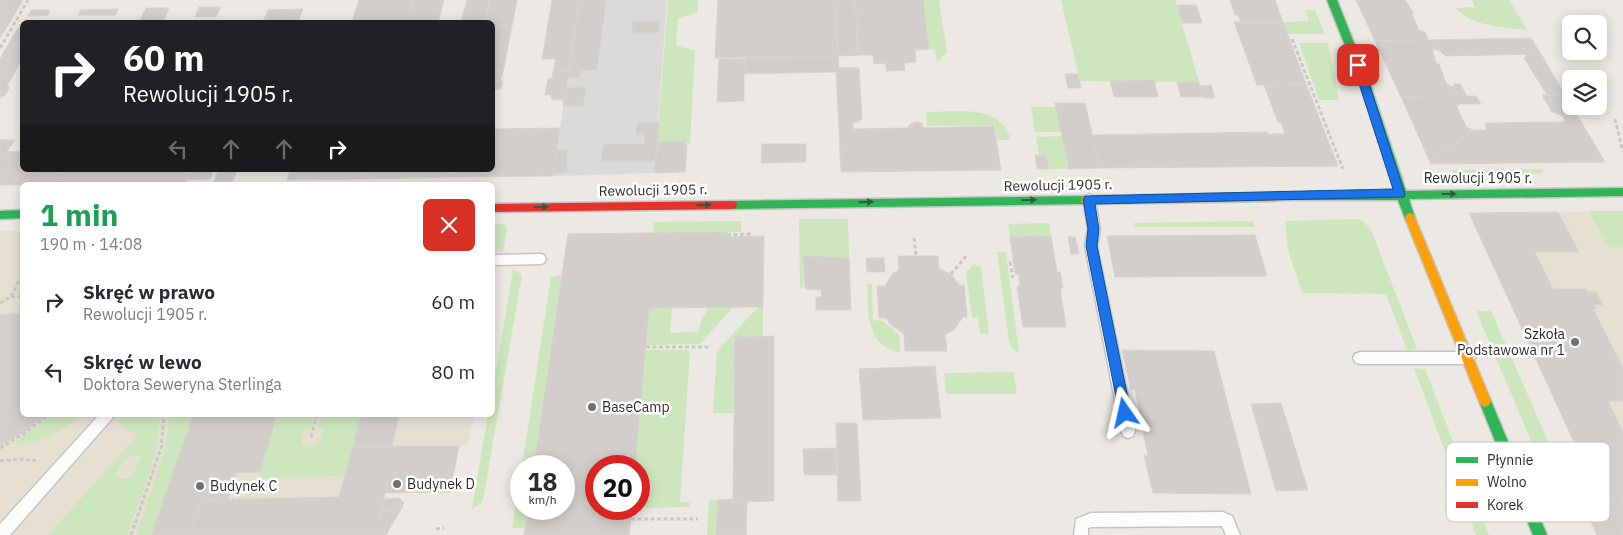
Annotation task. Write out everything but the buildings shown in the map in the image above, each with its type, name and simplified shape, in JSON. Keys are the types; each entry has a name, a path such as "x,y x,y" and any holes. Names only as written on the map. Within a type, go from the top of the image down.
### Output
{"street":[{"path":"1332,0 1363,78 1400,194 1502,442"},
{"name":"Rewolucji 1905 r.","path":"495,208 1623,192"},
{"path":"0,215 20,214"},
{"path":"1535,522 1540,535"}],"lane":[{"path":"1088,199 1094,229 1091,246 1128,431"},
{"path":"495,260 540,259"},
{"path":"1360,358 1468,358"},
{"path":"0,535 106,417"},
{"path":"1081,535 1081,524 1090,520 1223,519 1227,521 1233,535"}],"path":[{"path":"0,48 28,0"},
{"path":"1292,39 1343,169"},
{"path":"1615,119 1623,152"},
{"path":"727,235 751,234"},
{"path":"914,238 916,256"},
{"path":"951,274 966,256"},
{"path":"1010,262 1013,278"},
{"path":"11,297 20,279"},
{"path":"0,303 11,297 20,297"},
{"path":"646,347 710,347"},
{"path":"0,448 25,433 45,417"},
{"path":"131,535 161,448 164,417"},
{"path":"312,437 317,417"},
{"path":"0,461 20,459 42,462"},
{"path":"650,519 698,519"},
{"path":"436,528 444,528"}],"shaded area":[{"path":"579,0 667,0 654,173 553,176"},
{"name":"Szkoła Podstawowa nr 1","path":"1623,211 1623,535 1597,535 1591,522 1610,522 1610,442 1574,442 1469,213"},
{"path":"0,231 20,231 20,417 474,417 468,446 459,446 450,492 385,493 382,510 384,535 0,535"}],"green space":[{"path":"668,0 698,0 698,12 678,19 676,45 695,51 690,144 683,141 657,142"},
{"path":"923,0 939,0 947,52 937,62 935,50 929,49"},
{"path":"1061,0 1175,0 1199,82 1080,81"},
{"path":"1472,0 1509,0 1527,30 1479,23 1455,8 1475,7"},
{"path":"1305,10 1315,10 1325,34 1288,34 1283,22 1309,21"},
{"path":"1299,43 1328,43 1339,100 1319,100"},
{"path":"1031,107 1056,107 1061,132 1035,132"},
{"path":"963,111 988,115 998,120 1006,128 1011,140 997,140 995,125 927,126 926,112"},
{"path":"1062,136 1069,169 1049,169 1046,155 1039,155 1036,137"},
{"path":"1542,169 1544,172 1537,174 1454,175 1452,170"},
{"path":"1589,211 1623,211 1623,247 1608,247"},
{"path":"799,219 848,219 849,258 804,256 803,288 800,287"},
{"path":"1356,219 1363,221 1372,232 1417,349 1407,350 1386,294 1302,293 1288,250 1285,221"},
{"path":"741,221 741,232 653,233 654,222"},
{"path":"1253,221 1255,227 1135,227 1134,223"},
{"path":"1049,223 1051,236 1010,237 1008,224"},
{"path":"495,224 504,224 507,228 503,252 495,252"},
{"path":"997,252 1006,252 1019,353 1011,347 1009,341"},
{"path":"973,265 981,266 989,334 980,334 978,318 972,317 966,273"},
{"path":"513,269 522,275 483,500 481,504 472,509 488,417 495,417 495,377"},
{"path":"563,274 537,455 524,455 551,277"},
{"path":"867,284 872,284 873,320 883,321 900,336 900,352 889,349 875,336 869,316"},
{"path":"710,306 734,306 700,344 645,345 648,307 672,307 670,333 698,332 702,318"},
{"path":"759,306 763,308 763,337 735,337 735,413 713,413 717,351"},
{"path":"1476,311 1491,311 1548,442 1531,442"},
{"path":"644,350 690,350 680,502 690,502 690,507 650,508 650,455 635,455"},
{"path":"1414,368 1425,369 1453,442 1446,442 1446,454"},
{"path":"1014,372 1017,394 946,394 944,373"},
{"path":"48,417 80,417 68,426 34,442 16,445 16,442"},
{"path":"119,417 159,417 157,445 153,460 127,535 48,535 137,436 118,423","holes":["137,454 142,457 133,474 126,479 116,477 126,459"]},
{"path":"169,417 192,417 151,535 136,535 166,446"},
{"path":"276,417 313,417 310,429 305,429 301,445 318,444 323,429 317,428 320,417 360,417 345,476 258,478"},
{"path":"709,500 718,500 716,535 707,535"},
{"path":"513,520 527,520 526,528 512,528"},
{"path":"1471,522 1484,522 1489,535 1476,535"}],"traffic: fast":[{"path":"1332,0 1363,78 1410,218"},
{"path":"1275,197 1623,192"},
{"path":"732,205 1086,200"},
{"path":"0,215 20,214"},
{"path":"1485,401 1502,442"},
{"path":"1535,522 1540,535"}],"traffic: slow":[{"path":"1086,200 1275,197"},
{"path":"1410,218 1485,401"}],"traffic: jam":[{"path":"495,208 732,205"}],"place":[{"name":"Szkoła Podstawowa nr 1","path":"1575,342"},
{"name":"BaseCamp","path":"592,407"},
{"name":"Budynek D","path":"397,484"},
{"name":"Budynek C","path":"200,486"}],"route":[{"path":"1125,413 1091,246 1094,229 1088,199 1400,194 1358,65"}]}
